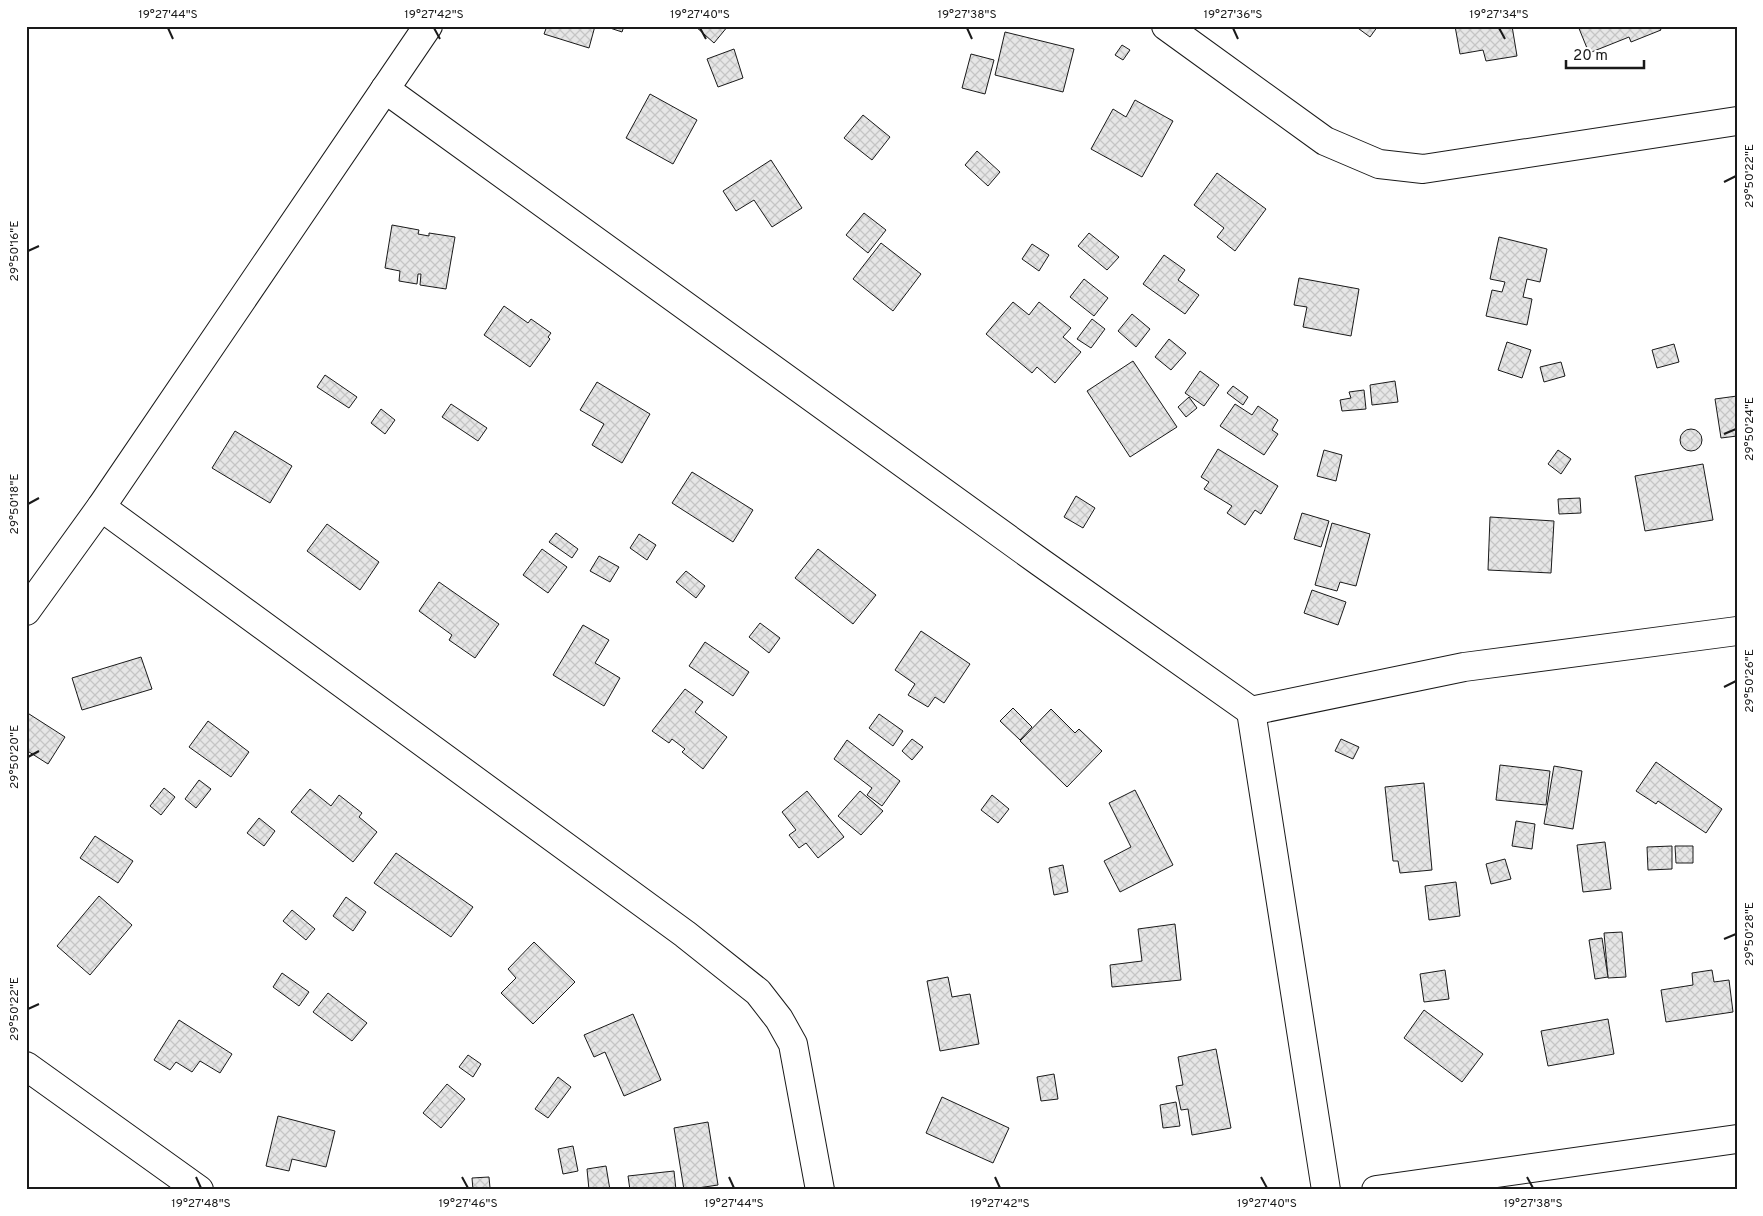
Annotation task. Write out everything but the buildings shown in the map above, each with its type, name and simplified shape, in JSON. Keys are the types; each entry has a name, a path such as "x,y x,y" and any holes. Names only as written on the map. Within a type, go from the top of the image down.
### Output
{"street":[{"path":"26,611 101,507 428,26"},
{"path":"1166,26 1325,141 1379,164 1423,169 1737,120"},
{"path":"385,89 1032,557 1251,711 1326,1190"},
{"path":"101,507 685,934 758,992 779,1019 793,1044 820,1190"},
{"path":"1251,711 1464,667 1737,631"},
{"path":"26,1066 199,1190"},
{"path":"1376,1190 1737,1138"}]}
